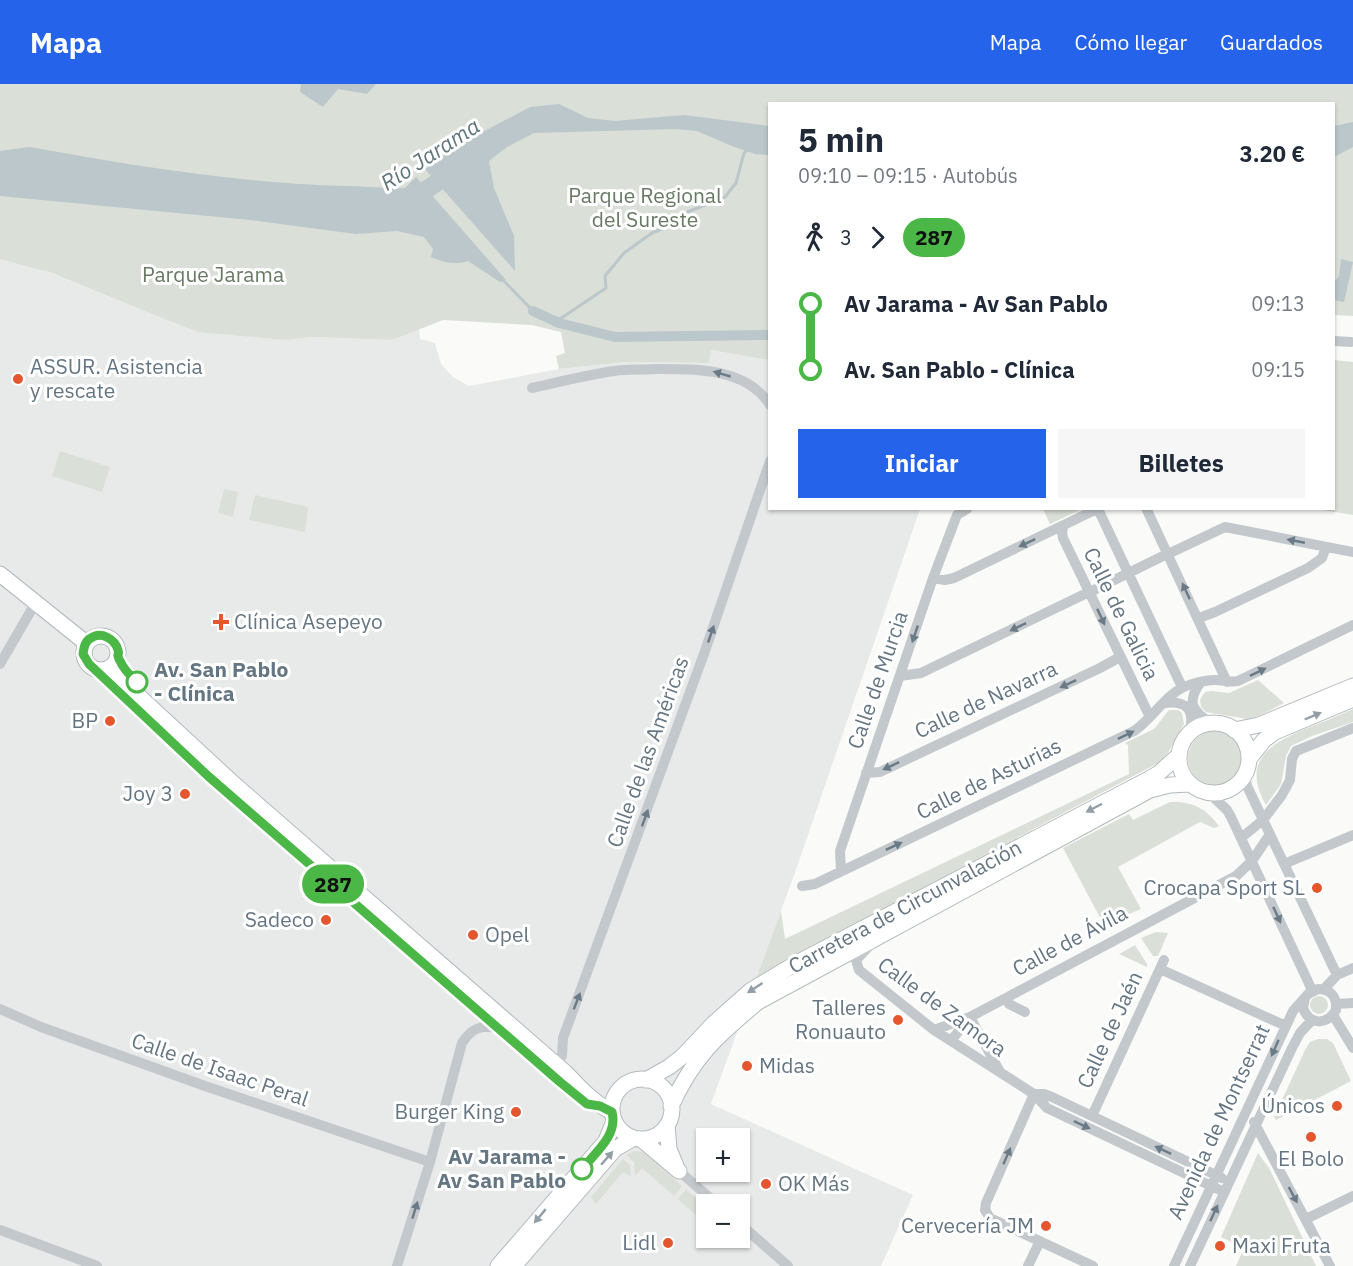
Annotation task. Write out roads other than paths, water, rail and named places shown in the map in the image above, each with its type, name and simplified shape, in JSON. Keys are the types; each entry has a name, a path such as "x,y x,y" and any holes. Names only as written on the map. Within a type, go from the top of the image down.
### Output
{"main road":[{"path":"0,574 86,643"},
{"path":"100,635 111,640 118,650 118,657 110,667 98,670 89,664 83,654 86,643 94,636 100,635"},
{"path":"110,667 234,784 567,1074 613,1116 622,1132 638,1139 679,1172"},
{"path":"1234,729 1259,725 1353,686"},
{"path":"1247,766 1247,748 1242,737 1227,725 1211,723 1196,728 1189,733 1180,747 1180,766 1190,784 1208,792 1230,789 1239,782 1264,740 1275,732 1353,699"},
{"name":"Carretera de Circunvalación","path":"646,1080 683,1056 714,1023 750,991 795,964 1147,780 1159,773 1179,755"},
{"name":"Carretera de Circunvalación","path":"671,1106 682,1081 703,1052 758,1002 1150,790 1163,786 1190,784"},
{"path":"567,1074 598,1093 620,1089"},
{"path":"498,1266 606,1141 613,1116 613,1103 620,1089 628,1083 646,1080 656,1083 669,1096 671,1116 667,1125 656,1136 638,1139 615,1149 514,1266"},
{"path":"667,1125 669,1149 679,1172"}],"street":[{"path":"1335,340 1352,342"},
{"path":"532,388 615,370 710,370 729,375 752,387 768,402"},
{"name":"Calle de las Américas","path":"562,1056 563,1038 703,657 768,467"},
{"name":"Calle de Murcia","path":"841,871 840,851 866,773 933,578 957,515 965,510"},
{"path":"933,578 945,580 954,578 1064,526 1066,522 1096,510"},
{"path":"1098,510 1182,687 1209,680 1238,681 1353,625"},
{"path":"1147,510 1227,682"},
{"name":"Calle de Galicia","path":"1064,526 1063,538 1091,591 1150,717"},
{"path":"900,676 921,673 1225,527 1353,552"},
{"path":"1198,618 1308,568 1322,558 1326,547"},
{"path":"0,664 36,602"},
{"name":"Calle de Navarra","path":"866,773 880,772 1120,657"},
{"path":"1201,682 1196,689 1192,703 1194,711 1211,723"},
{"name":"Calle de Asturias","path":"801,886 815,884 1134,731 1173,692 1182,687"},
{"path":"1164,703 1178,702 1189,710 1192,723 1189,733"},
{"path":"1241,838 1263,820 1286,788 1296,751 1353,728"},
{"path":"1247,766 1247,786 1337,975"},
{"path":"1208,792 1227,810 1252,861 1308,994 1303,1008 1312,1020 1323,1021 1333,1015 1336,1004 1334,998 1324,989"},
{"name":"Calle de Ávila","path":"934,1030 970,1017 1236,876 1252,861 1270,834"},
{"path":"1284,864 1353,835"},
{"name":"Calle de Zamora","path":"874,940 856,960 859,970 934,1030 1034,1094 1047,1108 1224,1192"},
{"name":"Calle de Jaén","path":"1092,1116 1162,964 1286,1026"},
{"path":"1308,994 1324,989 1337,975 1353,968"},
{"name":"Avenida de Montserrat","path":"1174,1266 1293,1011 1308,994"},
{"path":"1336,1004 1353,1003"},
{"path":"1009,1004 1025,1012"},
{"name":"Calle de Isaac Peral","path":"0,1009 41,1027 205,1086 430,1162"},
{"path":"1333,1015 1353,1048"},
{"path":"970,1017 1002,1074"},
{"name":"Calle de Ávila","path":"951,1041 970,1017"},
{"name":"Avenida de Montserrat","path":"1190,1266 1292,1048 1300,1033 1312,1020"},
{"path":"397,1266 430,1162 462,1042 470,1031 476,1028 486,1026 497,1028"},
{"path":"1034,1094 986,1203 985,1210 990,1218 1093,1266"},
{"name":"Calle de Zamora","path":"1034,1094 1044,1094 1229,1181"},
{"path":"1248,1108 1330,1266"},
{"path":"679,1172 705,1194"},
{"path":"1306,1219 1353,1196"},
{"path":"0,1230 97,1266"},
{"path":"750,1233 788,1266"},
{"path":"1028,1266 1040,1241"}],"waterway":[{"path":"501,278 533,311 560,319 606,288 605,276 624,253 652,233 664,228 675,217 725,197 736,183 744,153 747,150"},
{"name":"Río Jarama","path":"408,202 457,169"},
{"path":"533,311 559,323 615,337 768,335"}],"place":[{"name":"ASSUR. Asistencia y rescate","path":"18,379"},
{"name":"Clínica Asepeyo","path":"221,622"},
{"name":"Av. San Pablo - Clínica","path":"137,682"},
{"name":"BP","path":"110,721"},
{"name":"Joy 3","path":"185,794"},
{"name":"Crocapa Sport SL","path":"1317,888"},
{"name":"Sadeco","path":"326,920"},
{"name":"Opel","path":"473,935"},
{"name":"Talleres Ronuauto","path":"898,1020"},
{"name":"Midas","path":"747,1066"},
{"name":"Únicos","path":"1337,1106"},
{"name":"Burger King","path":"516,1112"},
{"name":"El Bolo","path":"1311,1137"},
{"name":"Av Jarama - Av San Pablo","path":"582,1169"},
{"name":"OK Más","path":"766,1184"},
{"name":"Cervecería JM","path":"1046,1226"},
{"name":"Lidl","path":"668,1243"},
{"name":"Maxi Fruta","path":"1220,1246"}],"park label":[{"name":"Parque Regional del Sureste","path":"645,208"},
{"name":"Parque Jarama","path":"213,275"}]}
